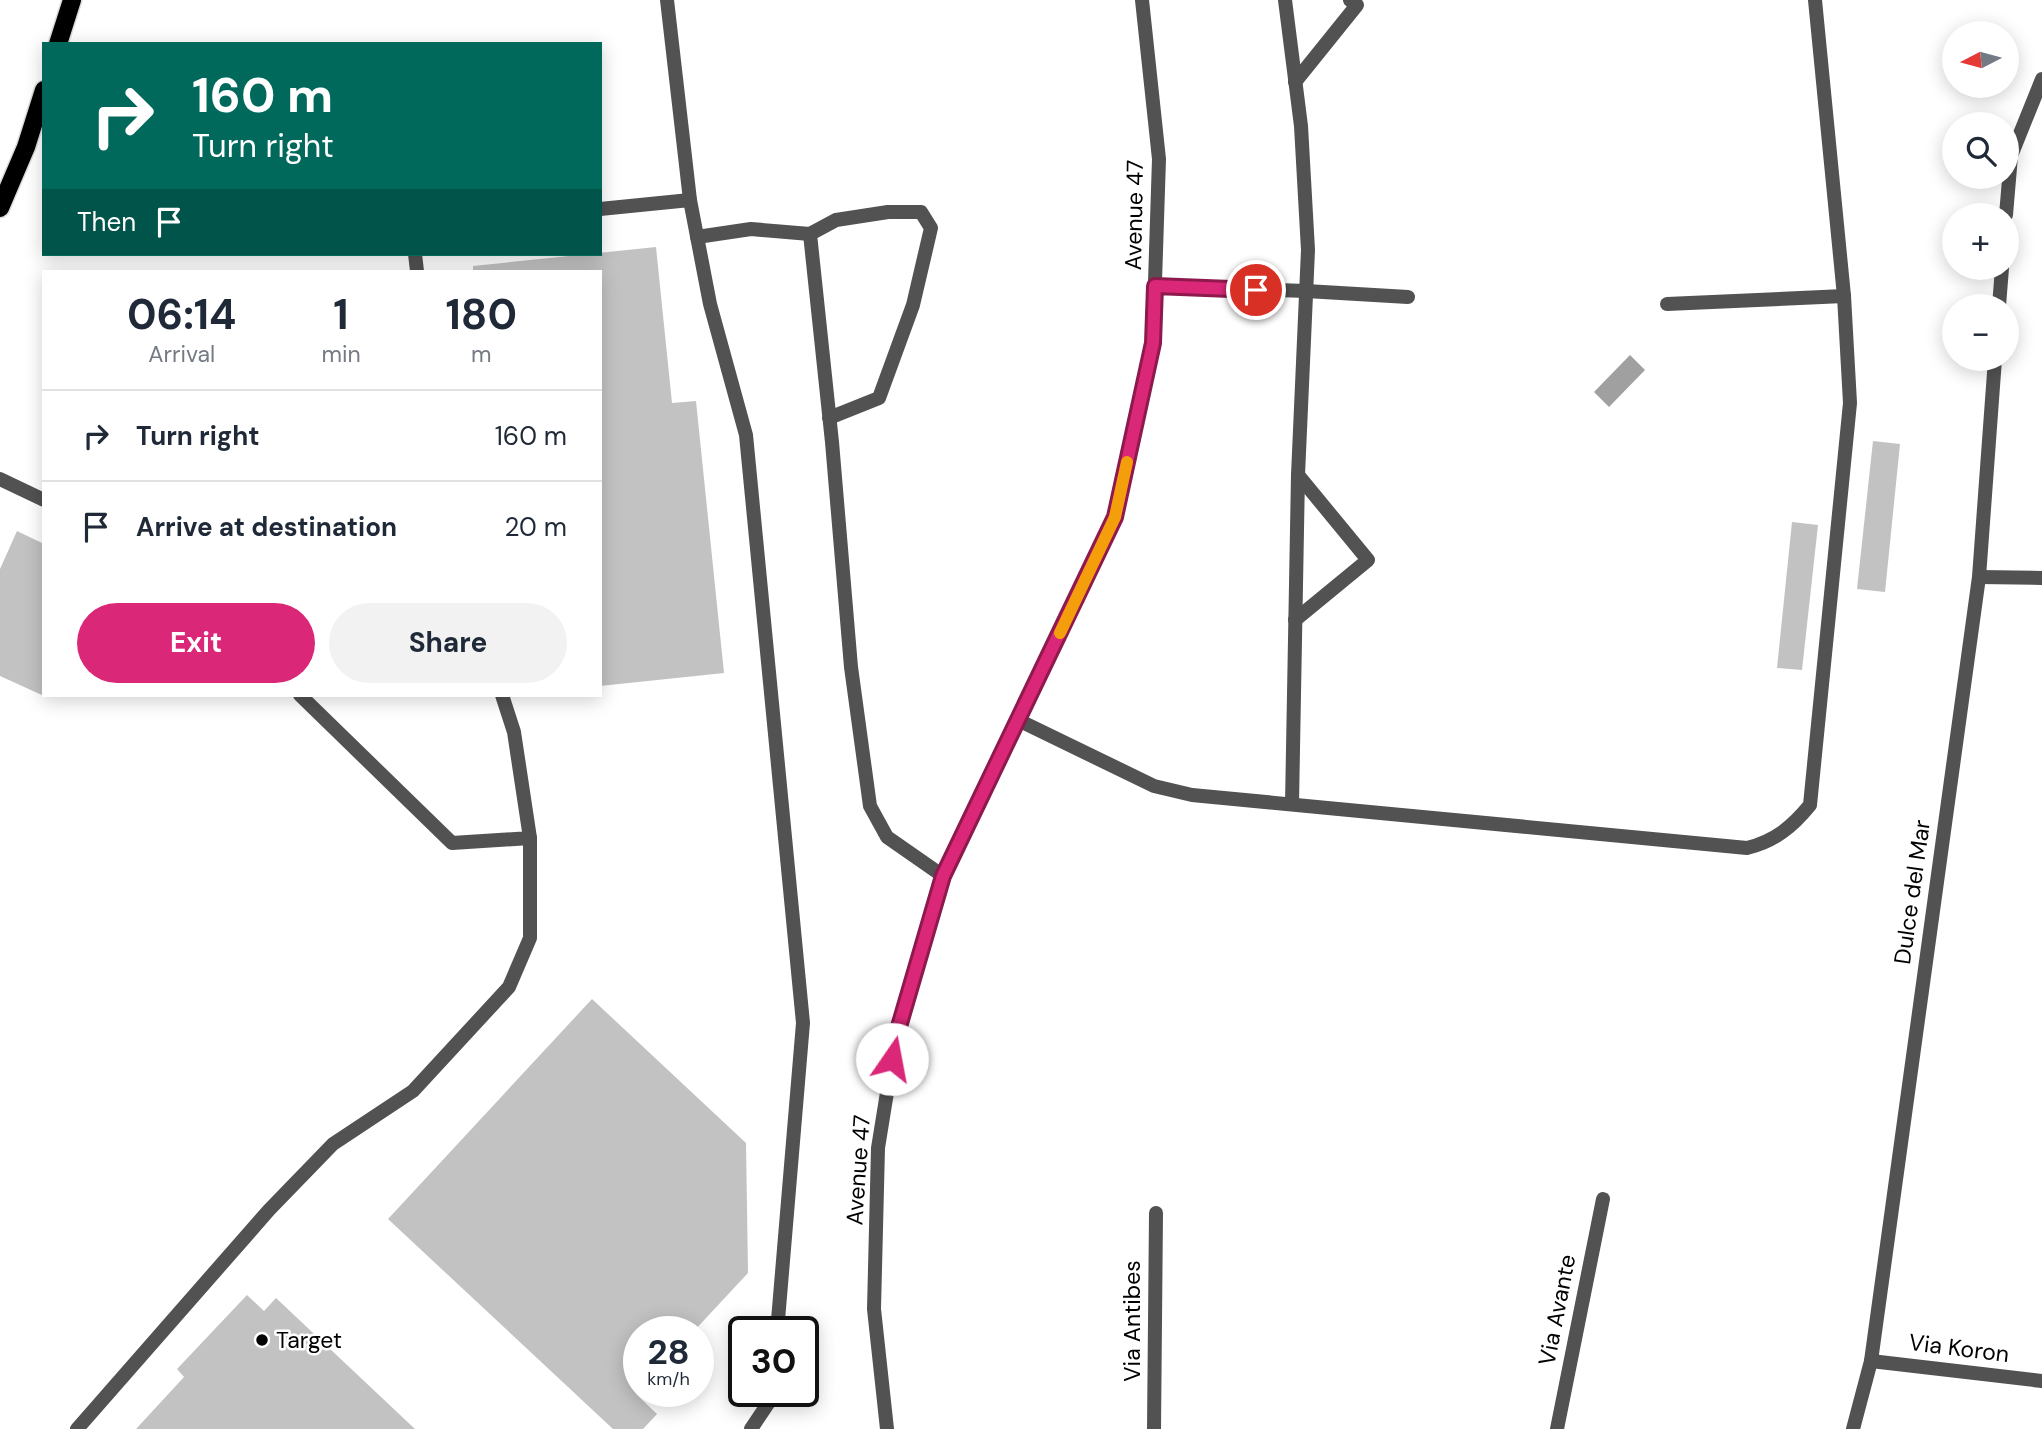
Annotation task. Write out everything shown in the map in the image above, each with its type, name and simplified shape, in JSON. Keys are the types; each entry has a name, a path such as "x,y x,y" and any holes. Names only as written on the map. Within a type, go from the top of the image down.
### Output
{"main road":[{"path":"59,42 72,0"},
{"path":"0,208 26,147 42,96"}],"street":[{"path":"667,0 690,200 710,304 746,435 803,1023 778,1316"},
{"name":"Avenue 47","path":"887,1429 874,1309 878,1148 896,1037 943,876 1115,517 1153,343 1159,159 1142,0"},
{"path":"1285,0 1301,126 1308,250 1298,475 1292,804"},
{"path":"1295,82 1357,5 1350,0"},
{"path":"1018,720 1154,786 1192,795 1747,848 1767,844 1793,825 1810,805 1850,403 1844,296 1815,0"},
{"path":"2007,203 2011,156 2042,79"},
{"path":"602,209 690,200"},
{"path":"697,237 751,229 810,234 836,220 888,212 922,212 930,228 913,305 879,398 829,418"},
{"path":"810,234 851,667 870,806 887,837 943,876"},
{"path":"1155,286 1408,297"},
{"path":"1667,304 1844,296"},
{"name":"Dulce del Mar","path":"1853,1429 1871,1361 1979,577 1994,371"},
{"path":"1295,620 1368,560 1298,475"},
{"path":"0,479 42,499"},
{"path":"1979,577 2042,578"},
{"path":"302,697 452,843 530,838"},
{"path":"76,1429 269,1210 333,1144 413,1091 509,987 530,938 530,838 514,732 503,697"},
{"name":"Via Avante","path":"1557,1429 1603,1199"},
{"name":"Via Antibes","path":"1154,1429 1156,1213"},
{"name":"Via Koron","path":"1871,1361 2042,1381"},
{"path":"751,1429 766,1407"}],"shaded area":[{"path":"1630,355 1645,370 1609,407 1594,392"}],"building":[{"path":"656,247 672,403 696,401 724,673 602,686 602,270 473,270 473,266 569,256 602,256 602,253"},
{"path":"1873,441 1900,444 1885,592 1857,589"},
{"path":"1792,522 1818,525 1802,670 1777,668"},
{"path":"17,531 42,543 42,695 0,676 0,569"},
{"path":"592,999 746,1143 748,1273 708,1316 623,1316 623,1407 650,1407 657,1414 643,1429 613,1429 388,1219"},
{"name":"Target","path":"247,1295 264,1311 276,1298 415,1429 136,1429 184,1377 177,1369"}],"slow traffic":[{"path":"1060,633 1115,517 1127,462"}],"place":[{"name":"Target","path":"262,1340"}],"route":[{"path":"892,1059 943,876 1115,517 1153,343 1155,286 1256,290"}]}
